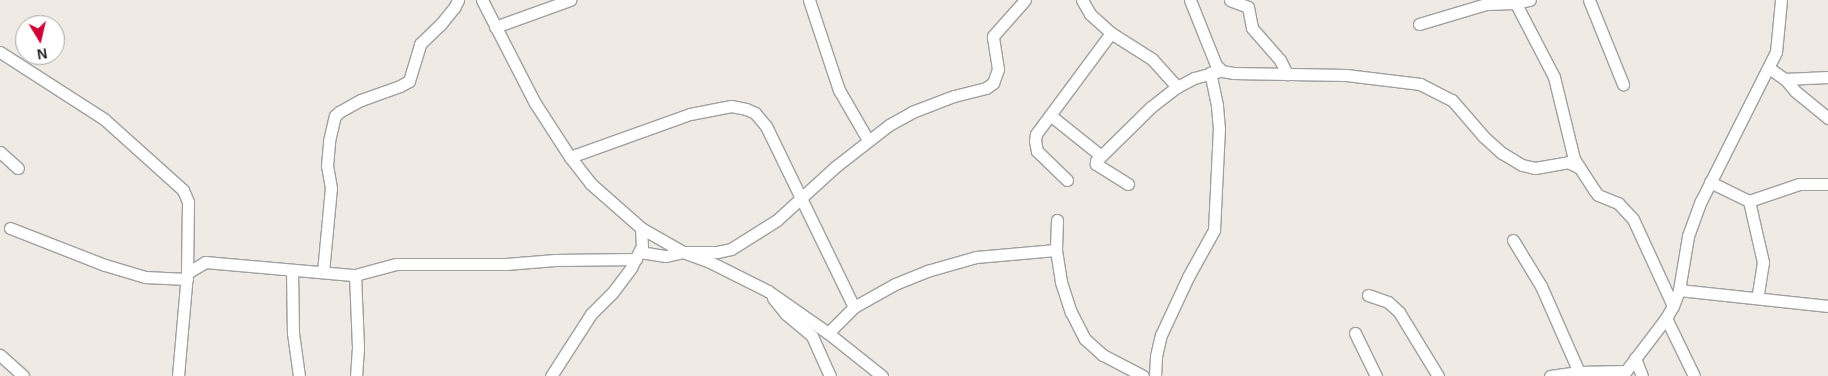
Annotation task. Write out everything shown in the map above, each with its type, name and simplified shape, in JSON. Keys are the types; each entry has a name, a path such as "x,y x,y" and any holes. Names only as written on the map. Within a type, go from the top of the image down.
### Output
{"street":[{"path":"323,272 330,188 327,166 329,141 335,116 338,112 361,100 409,81 420,44 440,25 458,0"},
{"path":"482,0 535,103 570,157 590,183 641,228 683,252 708,261 768,291 828,333 882,376"},
{"path":"495,27 570,0"},
{"path":"809,0 839,90 868,140"},
{"path":"10,228 104,265 146,277 187,276 198,265 212,262 235,266 355,275 396,264 506,264 638,255 666,256 683,252 716,252 731,249 777,220 802,195 868,140 912,112 954,96 986,88 992,83 998,70 994,36 1024,0"},
{"path":"1082,0 1090,14 1111,33 1152,59 1177,86"},
{"path":"1156,376 1156,356 1161,335 1188,277 1214,230 1219,128 1216,64 1190,0"},
{"path":"1230,0 1248,7 1252,28 1280,60 1287,74"},
{"path":"1419,24 1486,4 1530,0"},
{"path":"1589,0 1623,84"},
{"path":"1550,376 1579,372 1624,374 1666,318 1679,290 1688,236 1710,182 1776,52 1782,0"},
{"path":"1514,2 1554,77 1574,160 1598,195 1618,203 1633,220 1672,306"},
{"path":"1067,180 1037,151 1036,134 1111,33"},
{"path":"0,52 104,119 183,190 188,202 187,276 178,376"},
{"path":"1769,68 1785,79 1795,91 1828,118"},
{"path":"1128,184 1096,164 1096,160 1151,107 1177,86 1216,72 1233,74 1346,74 1420,84 1452,100 1490,143 1522,165 1535,168 1568,162 1580,168"},
{"path":"1785,79 1828,77"},
{"path":"570,157 690,114 731,106 746,109 755,114 766,126 802,195 854,307"},
{"path":"1050,115 1100,155"},
{"path":"0,152 18,168"},
{"path":"1710,182 1749,201 1799,184 1828,184"},
{"path":"1749,201 1762,262 1757,298"},
{"path":"1057,220 1056,250 1066,297 1085,339 1103,356 1143,376"},
{"path":"552,375 591,314 612,293 638,255 641,228"},
{"path":"1513,240 1541,286 1579,372"},
{"path":"828,333 854,307 895,284 950,264 976,257 1056,250"},
{"path":"292,270 293,333 300,376"},
{"path":"355,275 358,348 356,376"},
{"path":"1679,290 1828,306"},
{"path":"768,291 786,314 812,336 830,376"},
{"path":"1368,295 1388,302 1399,312 1438,376"},
{"path":"1666,318 1694,376"},
{"path":"1355,333 1376,376"},
{"path":"0,355 23,376"},
{"path":"1635,358 1642,376"}]}
